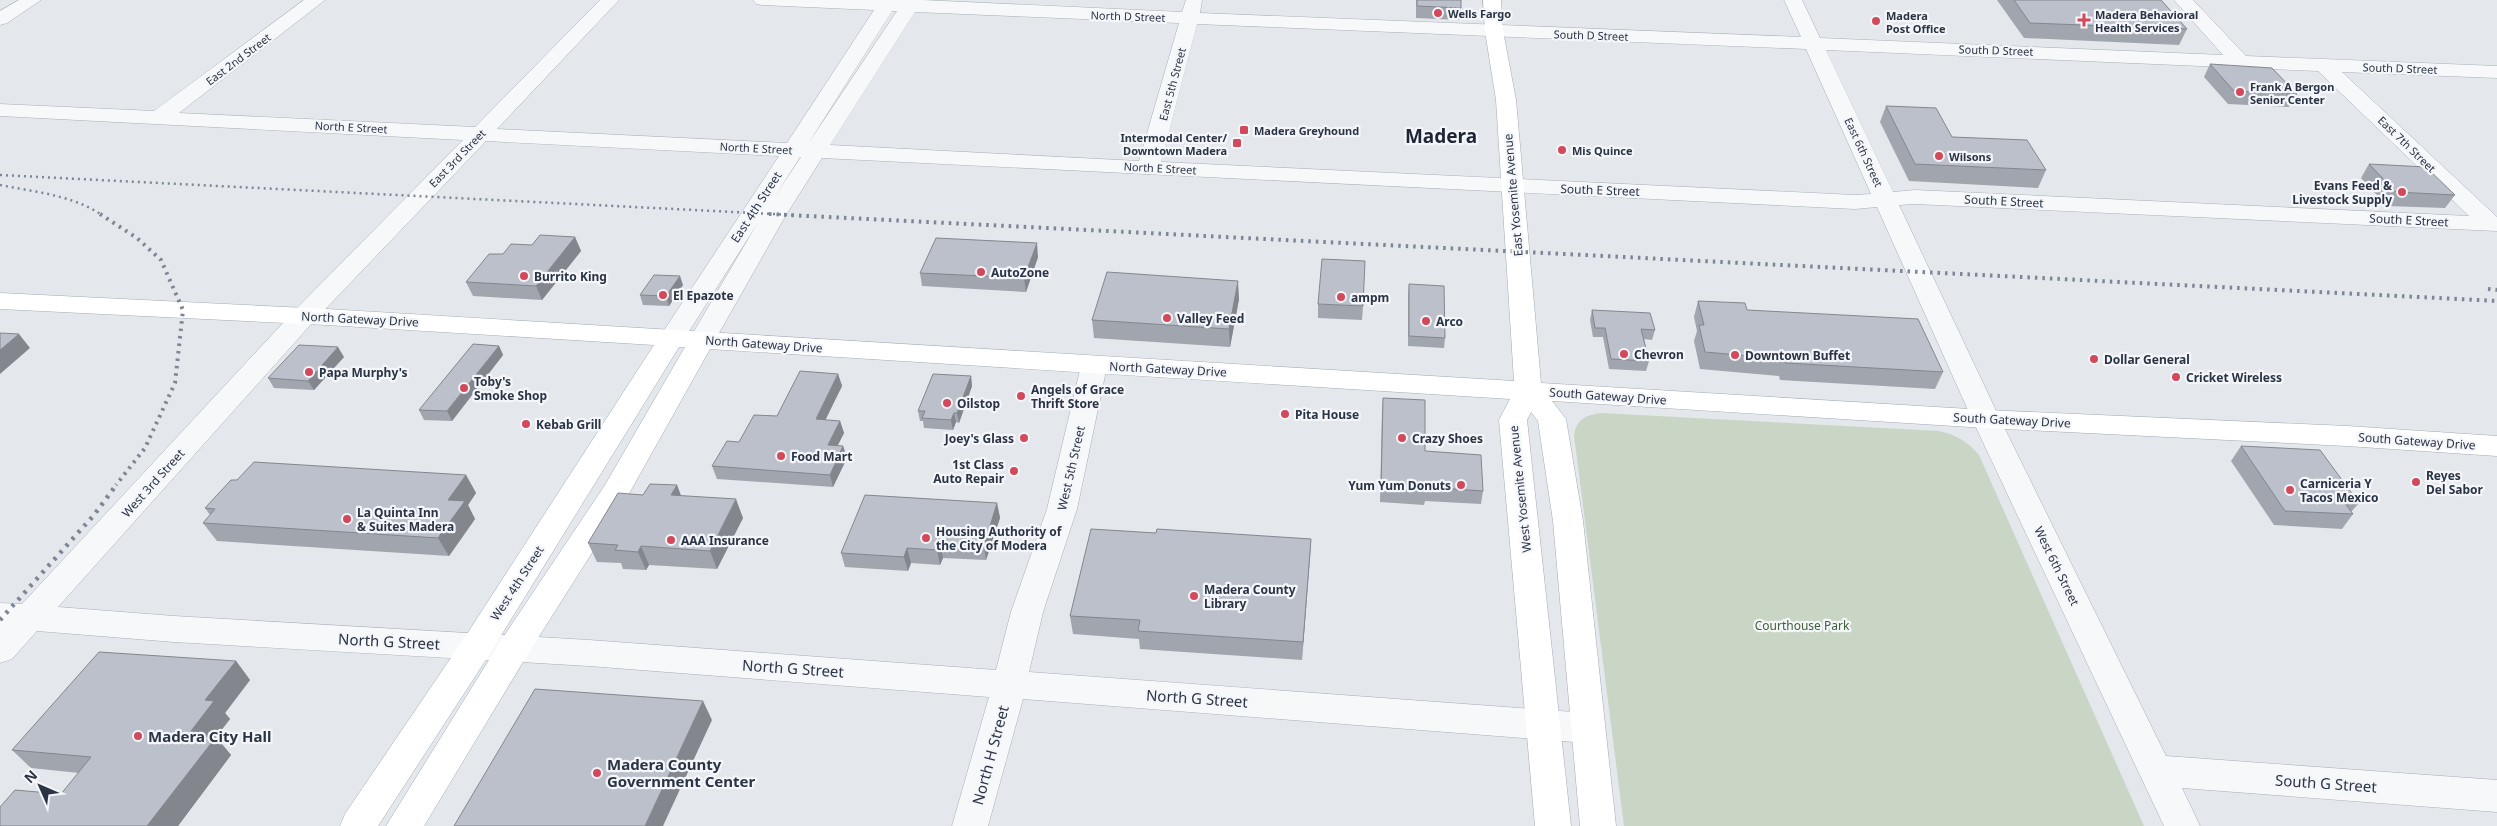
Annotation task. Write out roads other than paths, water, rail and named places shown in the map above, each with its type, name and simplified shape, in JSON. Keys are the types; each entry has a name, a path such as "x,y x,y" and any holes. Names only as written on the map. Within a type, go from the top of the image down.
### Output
{"main road":[{"name":"East Yosemite Avenue","path":"1492,0 1494,31 1506,100 1528,391"},
{"name":"North Gateway Drive","path":"0,301 304,316 1094,366 1528,391"},
{"name":"West 4th Street","path":"358,826 477,646 687,339"},
{"path":"404,826 514,648 616,492 687,339"},
{"path":"1528,391 1552,419 1568,521 1598,826"},
{"name":"South Gateway Drive","path":"1528,391 1986,419 2348,436 2497,446"},
{"name":"West Yosemite Avenue","path":"1528,391 1513,420 1553,826"}],"street":[{"path":"0,19 32,0"},
{"name":"East 2nd Street","path":"160,117 316,0"},
{"name":"East 3rd Street","path":"304,316 610,0"},
{"name":"North D Street","path":"762,0 1192,9 1494,31"},
{"name":"East 6th Street","path":"1793,0 1935,305"},
{"path":"2183,0 2239,60"},
{"name":"East 4th Street","path":"687,339 793,150 900,3"},
{"name":"East 4th Street","path":"687,339 817,151 900,3"},
{"name":"East 5th Street","path":"1148,168 1192,9"},
{"name":"South D Street","path":"1494,31 2497,72"},
{"name":"East 7th Street","path":"2323,64 2493,223"},
{"name":"North E Street","path":"0,110 1511,186"},
{"name":"South E Street","path":"1511,186 1855,202 1925,198 2493,223"},
{"name":"West 6th Street","path":"1935,305 1986,419 2182,826"},
{"name":"West 3rd Street","path":"0,650 304,316"},
{"name":"West 5th Street","path":"1009,683 1027,612 1062,509 1094,366"},
{"name":"North G Street","path":"0,615 32,616 174,629 514,648 1009,683 1587,728"},
{"name":"North H Street","path":"970,826 1009,683"},
{"name":"South G Street","path":"2155,771 2497,796"}],"railway":[{"path":"0,175 793,215"},
{"path":"0,185 66,199 90,208 102,215"},
{"path":"100,214 137,238 161,260 183,310 175,383 145,448 116,485"},
{"path":"769,214 2497,301"},
{"path":"2488,289 2497,290"},
{"path":"0,620 94,515 117,484"}],"place":[{"name":"Wells Fargo","path":"1438,13"},
{"name":"Madera Behavioral Health Services","path":"2084,20"},
{"name":"Madera Post Office","path":"1876,21"},
{"name":"Frank A Bergon Senior Center","path":"2240,92"},
{"name":"Madera Greyhound","path":"1244,130"},
{"name":"Intermodal Center/ Downtown Madera","path":"1237,143"},
{"name":"Mis Quince","path":"1562,150"},
{"name":"Wilsons","path":"1939,156"},
{"name":"Evans Feed & Livestock Supply","path":"2402,192"},
{"name":"AutoZone","path":"981,272"},
{"name":"Burrito King","path":"524,276"},
{"name":"El Epazote","path":"663,295"},
{"name":"ampm","path":"1341,297"},
{"name":"Valley Feed","path":"1167,318"},
{"name":"Arco","path":"1426,321"},
{"name":"Chevron","path":"1624,354"},
{"name":"Downtown Buffet","path":"1735,355"},
{"name":"Dollar General","path":"2094,359"},
{"name":"Papa Murphy's","path":"309,372"},
{"name":"Cricket Wireless","path":"2176,377"},
{"name":"Toby's Smoke Shop","path":"464,388"},
{"name":"Angels of Grace Thrift Store","path":"1021,396"},
{"name":"Oilstop","path":"947,403"},
{"name":"Pita House","path":"1285,414"},
{"name":"Kebab Grill","path":"526,424"},
{"name":"Joey's Glass","path":"1024,438"},
{"name":"Crazy Shoes","path":"1402,438"},
{"name":"Food Mart","path":"781,456"},
{"name":"1st Class Auto Repair","path":"1014,471"},
{"name":"Reyes Del Sabor","path":"2416,482"},
{"name":"Yum Yum Donuts","path":"1461,485"},
{"name":"Carniceria Y Tacos Mexico","path":"2290,490"},
{"name":"La Quinta Inn & Suites Madera","path":"347,519"},
{"name":"Housing Authority of the City of Modera","path":"926,538"},
{"name":"AAA Insurance","path":"671,540"},
{"name":"Madera County Library","path":"1194,596"},
{"name":"Madera City Hall","path":"138,736"},
{"name":"Madera County Government Center","path":"597,773"}],"district":[{"name":"Madera","path":"1441,136"}],"park label":[{"name":"Courthouse Park","path":"1802,625"}]}
